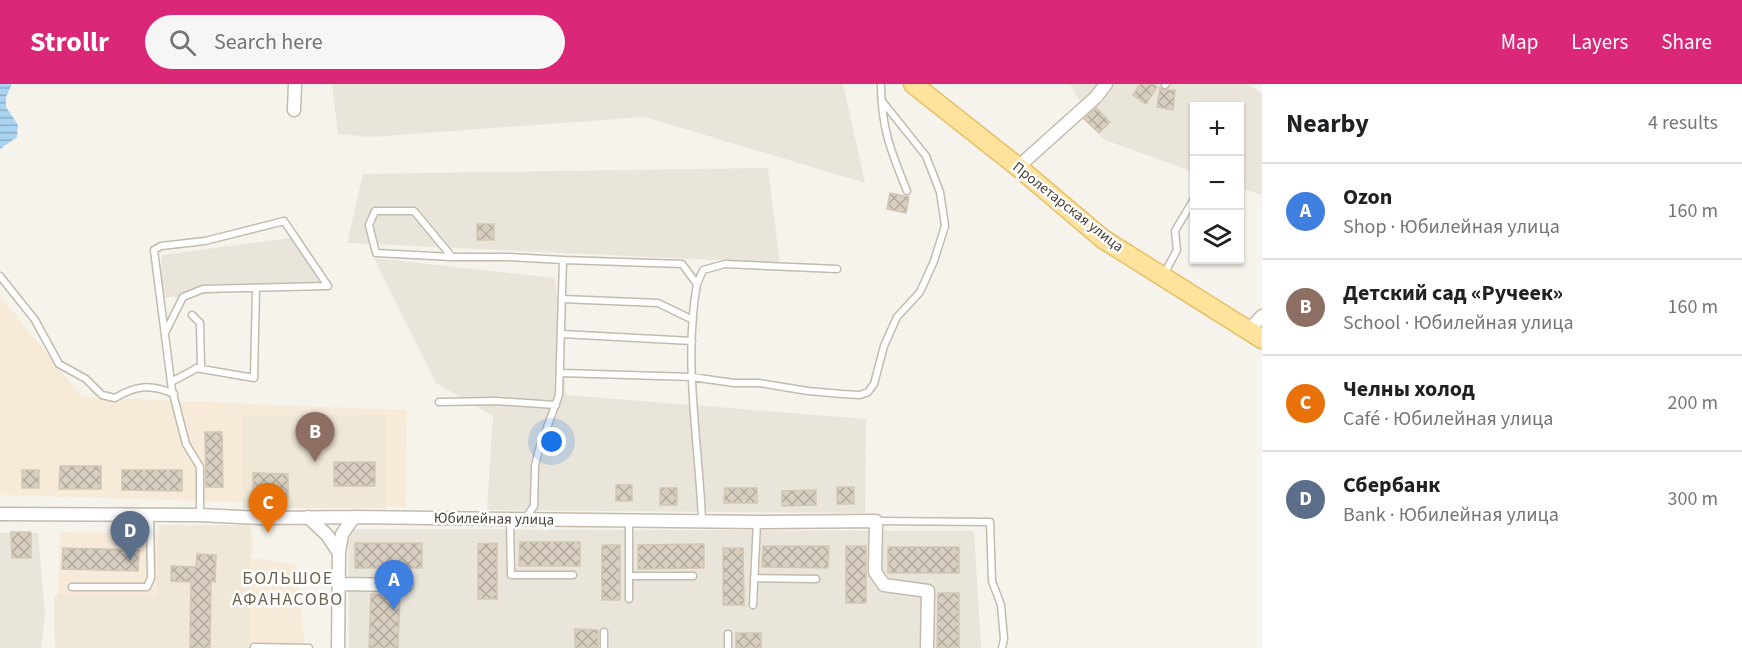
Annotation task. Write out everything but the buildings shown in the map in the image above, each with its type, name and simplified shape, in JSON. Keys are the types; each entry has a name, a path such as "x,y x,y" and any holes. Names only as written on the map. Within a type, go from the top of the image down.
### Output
{"main road":[{"name":"Пролетарская улица","path":"913,84 1018,167 1103,239 1255,335"}],"street":[{"path":"294,110 295,84"},
{"path":"1018,167 1096,97 1106,84"},
{"path":"1255,335 1262,316"},
{"name":"Юбилейная улица","path":"0,514 757,522 876,521"},
{"path":"308,517 327,535 339,553"},
{"path":"338,648 339,553 342,534 354,517"},
{"path":"876,521 875,572 884,585 928,591 927,648"},
{"path":"340,584 407,585"}],"lane":[{"path":"882,84 885,133 907,191"},
{"path":"561,373 692,377 734,383 759,383 808,391 860,395 868,392 874,384 885,346 897,317 920,292 934,261 945,226 940,192 927,156 882,101"},
{"path":"1163,276 1177,250 1176,231 1190,206"},
{"path":"452,257 414,211 375,211 369,225 376,253 452,257 508,256 682,264 697,284"},
{"path":"166,331 183,297 202,289 328,286 284,221 205,241 161,246 154,250 171,382 186,444 200,467 200,515"},
{"path":"524,519 534,506 535,466 538,449 559,395 563,260"},
{"path":"702,521 692,377 692,341 697,284 703,270 725,264 837,269"},
{"path":"0,276 35,320 59,364 86,379 102,395 115,398 126,391 141,387 160,388 174,394"},
{"path":"196,368 254,378 256,288"},
{"path":"562,299 658,303 693,320"},
{"path":"171,382 201,366 200,323 192,315"},
{"path":"562,334 692,341"},
{"path":"439,402 496,401 556,405"},
{"path":"72,587 147,587 151,578 150,516"},
{"path":"510,519 512,575 573,575"},
{"path":"629,520 629,599"},
{"path":"876,521 990,522 992,581 1001,605 1004,639 1002,648"},
{"path":"753,605 757,522"},
{"path":"629,576 693,576"},
{"path":"754,578 816,579"},
{"path":"604,632 604,648"},
{"path":"728,634 728,648"},
{"path":"254,647 309,648"}],"shaded area":[{"path":"332,84 843,84 865,183 645,117 371,137 338,134"},
{"path":"1070,84 1248,84 1262,94 1262,195 1244,189 1244,102 1190,102 1190,171 1102,139"},
{"path":"768,168 780,263 347,243 363,174"},
{"path":"297,237 321,285 159,298 162,255"},
{"path":"374,258 555,278 566,395 866,419 865,513 487,510 493,416 436,383"},
{"path":"0,296 82,397 407,410 406,507 0,495"},
{"path":"243,415 386,415 386,508 243,508"},
{"path":"159,525 251,525 249,648 55,648 54,595 157,596"},
{"path":"348,529 974,531 981,648 349,648"},
{"path":"60,532 253,535 252,558 297,565 305,648 56,648"},
{"path":"0,533 38,533 45,615 41,648 0,648"}],"water":[{"path":"0,84 12,84 6,97 6,107 18,125 17,137 0,149"}],"place":[{"name":"Детский сад «Ручеек»","path":"315,462"},
{"name":"Челны холод","path":"268,533"},
{"name":"Сбербанк","path":"130,561"},
{"name":"Ozon","path":"394,610"}],"district":[{"name":"БОЛЬШОЕ АФАНАСОВО","path":"288,588"}]}
